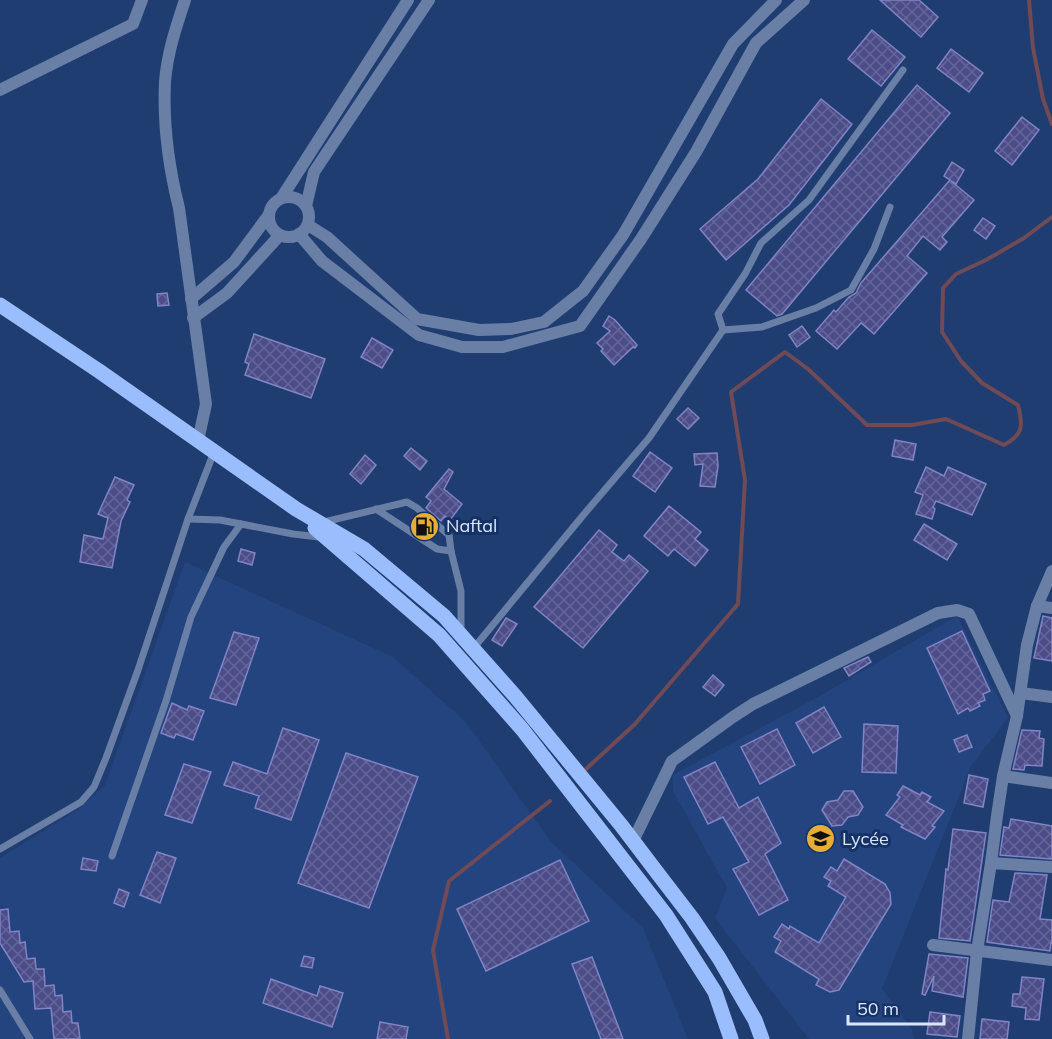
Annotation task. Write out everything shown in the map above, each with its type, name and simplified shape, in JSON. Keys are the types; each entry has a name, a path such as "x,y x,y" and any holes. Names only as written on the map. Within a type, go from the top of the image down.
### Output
{"main road":[{"path":"0,305 99,371 296,509 439,635 522,729 666,915 715,992 731,1039"},
{"path":"322,530 364,549 444,616 515,696 633,841 697,926 719,958 755,1020 762,1039"},
{"path":"755,1020 771,1039"}],"street":[{"path":"0,90 133,24 142,0"},
{"path":"185,0 172,38 165,81 166,116 171,178 179,208 206,404 198,441"},
{"path":"190,299 234,262 268,216 271,206 282,197 408,0"},
{"path":"306,206 314,172 429,0"},
{"path":"308,225 327,237 417,319 479,330 511,329 544,322 583,291 623,235 733,44 776,0"},
{"path":"299,234 322,261 419,335 462,347 503,347 580,326 641,239 696,152 756,43 804,0"},
{"path":"268,216 274,232 280,235 293,237 308,225 309,212 302,201 296,197 282,197"},
{"path":"193,318 227,293 280,235"},
{"path":"968,1039 977,951 992,863 1003,776 1017,716 1027,645 1037,606 1052,571"},
{"path":"1037,606 1052,608"},
{"path":"633,841 672,761 753,704 938,613 957,610 969,614 1017,716"},
{"path":"1021,693 1052,696"},
{"path":"1003,776 1052,783"},
{"path":"992,863 1052,867"},
{"path":"933,945 1052,960"}],"lane":[{"path":"723,330 718,314 745,274 761,243 809,200 903,70"},
{"path":"723,330 762,327 816,308 851,290 874,249 890,207"},
{"path":"472,650 649,438 723,330"},
{"path":"0,849 81,802 94,787 138,670 188,519 214,452"},
{"path":"188,519 220,520 293,534 322,530 376,509 407,502 449,536 461,591 460,635"},
{"path":"376,509 437,549 451,550"},
{"path":"112,856 166,701 191,617 224,547 241,524"},
{"path":"0,990 30,1039"}],"shaded area":[{"path":"185,562 393,657 466,722 550,841 643,928 688,1039 0,1039 0,858 79,809 105,785"},
{"name":"Lycée","path":"957,616 1008,718 971,766 882,989 912,1029 914,1039 809,1039 715,918 727,888 673,791 673,775 818,697"}],"building":[{"path":"880,0 919,0 938,17 921,37"},
{"path":"872,30 905,57 881,86 848,59"},
{"path":"951,49 983,73 969,92 937,68"},
{"path":"917,85 950,113 782,314 777,316 746,290"},
{"path":"821,99 852,124 789,205 726,260 700,229 758,179"},
{"path":"1022,117 1039,130 1012,165 995,151"},
{"path":"952,162 964,170 956,184 951,181 974,200 942,237 947,242 940,250 923,236 907,256 927,273 874,334 861,323 837,349 816,331 834,310 836,312 849,297 856,293 861,283 950,180 944,176"},
{"path":"983,218 995,226 986,239 974,230"},
{"path":"167,293 169,305 158,306 157,294"},
{"path":"609,316 637,345 614,365 597,343 610,331 603,326"},
{"path":"802,326 810,337 797,347 789,335"},
{"path":"254,334 325,359 311,398 245,375 249,364 245,362"},
{"path":"372,338 393,350 382,368 361,357"},
{"path":"688,408 699,418 688,429 677,419"},
{"path":"895,440 916,444 913,460 892,456"},
{"path":"411,448 427,461 420,470 404,456"},
{"path":"650,452 672,468 655,492 633,476"},
{"path":"717,453 715,487 700,486 703,464 695,465 694,454"},
{"path":"365,455 376,465 361,484 350,474"},
{"path":"926,467 944,476 948,467 986,484 972,515 936,501 932,519 916,514 923,495 915,492"},
{"path":"449,469 453,472 444,489 462,504 450,520 445,516 441,521 426,508 431,501 426,497"},
{"path":"115,477 134,485 127,500 130,502 121,521 112,568 80,562 84,535 103,539 108,518 98,514"},
{"path":"669,506 701,532 695,539 708,550 695,566 674,549 668,556 644,536"},
{"path":"419,517 434,530 429,537 412,526"},
{"path":"924,524 957,544 947,560 914,540"},
{"path":"599,530 617,545 612,552 624,561 629,555 648,571 583,648 534,607"},
{"path":"241,549 255,553 252,565 238,561"},
{"path":"1043,616 1052,618 1052,661 1034,658"},
{"path":"506,618 517,624 502,646 492,640"},
{"path":"962,631 990,691 983,694 985,700 978,703 980,706 970,711 968,708 958,714 927,648"},
{"path":"234,632 259,638 236,705 210,698"},
{"path":"868,657 871,662 849,676 844,668"},
{"path":"713,675 724,685 715,696 703,687"},
{"path":"172,703 187,710 189,706 204,711 193,740 176,734 174,738 161,733"},
{"path":"824,707 841,737 813,753 796,723"},
{"path":"864,724 898,726 896,773 862,772"},
{"path":"283,728 319,740 291,820 255,808 259,796 224,785 233,762 267,774"},
{"path":"777,729 795,765 760,784 741,747"},
{"path":"1022,730 1040,731 1039,738 1044,739 1042,766 1025,765 1024,770 1013,769"},
{"path":"967,735 972,747 959,752 954,740"},
{"path":"346,753 418,777 369,908 298,883"},
{"path":"715,762 739,808 758,797 781,843 765,854 788,900 759,915 733,869 749,862 723,817 708,824 684,777"},
{"path":"184,764 211,772 192,823 165,815"},
{"path":"969,775 988,779 983,807 964,803"},
{"path":"903,786 920,795 922,792 931,797 927,802 944,811 925,839 901,827 903,825 886,815 900,797 897,795"},
{"path":"844,791 853,791 863,807 858,815 848,817 842,825 832,826 822,810 827,802 838,800"},
{"path":"1011,819 1052,826 1052,859 1000,855 1004,827 1009,828"},
{"path":"953,829 986,833 970,941 939,938 946,869 948,870"},
{"path":"157,852 176,858 160,903 140,895"},
{"path":"83,858 98,861 96,871 81,869"},
{"path":"844,859 885,884 890,893 891,904 839,990 830,992 816,985 819,979 775,952 781,941 774,937 782,924 789,929 790,926 819,943 846,897 828,886 831,881 824,877 831,867 837,871"},
{"path":"560,860 589,921 486,971 457,909"},
{"path":"1015,873 1047,875 1040,919 1052,920 1050,951 987,942 993,900 1009,902"},
{"path":"119,889 129,893 124,907 114,903"},
{"path":"8,909 10,932 19,931 20,943 25,942 27,959 35,958 36,969 44,969 45,986 54,985 55,996 62,995 63,1012 71,1011 72,1023 78,1023 80,1039 54,1039 51,1008 35,1009 33,981 24,982 0,943 0,910"},
{"path":"929,954 968,958 963,997 932,991 934,976 925,995 922,994"},
{"path":"304,956 314,958 312,968 301,966"},
{"path":"592,957 623,1039 601,1039 572,964"},
{"path":"1022,977 1044,979 1039,1020 1025,1019 1026,1008 1012,1006 1013,994 1020,994"},
{"path":"271,979 317,996 320,986 343,993 332,1027 263,1003"},
{"path":"930,1012 960,1016 957,1037 927,1034"},
{"path":"982,1019 1009,1022 1007,1039 980,1039"},
{"path":"380,1022 408,1027 406,1039 377,1039"}],"waterway":[{"path":"1029,0 1033,48 1043,99 1052,124"},
{"path":"586,769 635,724 738,604 745,480 731,392 785,352 808,369 867,425 912,425 946,419 1004,445 1019,433 1021,418 1018,405 982,383 961,361 942,332 943,288 956,274 1024,238 1052,217"},
{"path":"448,1039 433,950 449,881 550,801"}],"place":[{"name":"Naftal","path":"425,526"},
{"name":"Lycée","path":"821,839"}]}
